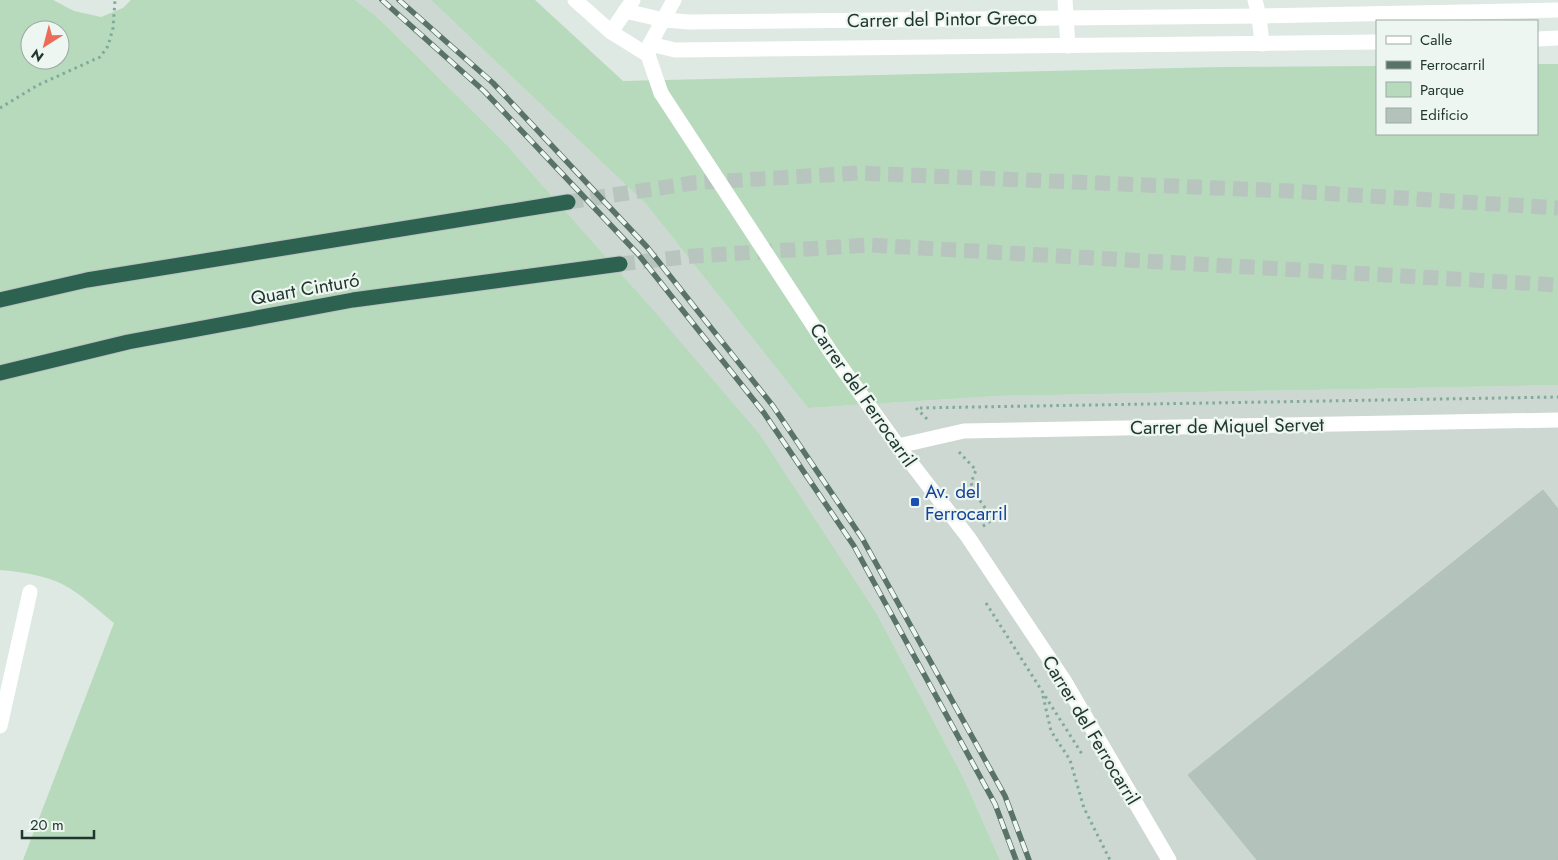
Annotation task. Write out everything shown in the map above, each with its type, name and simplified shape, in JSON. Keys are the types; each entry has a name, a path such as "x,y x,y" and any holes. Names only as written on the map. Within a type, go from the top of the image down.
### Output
{"highway":[{"path":"0,300 87,280 568,202"},
{"name":"Quart Cinturó","path":"0,373 128,342 352,300 620,264"}],"street":[{"path":"575,0 611,32 649,49 674,0"},
{"path":"1065,0 1068,46"},
{"path":"1255,0 1262,44"},
{"path":"611,32 629,6"},
{"name":"Carrer del Pintor Greco","path":"629,6 664,20 689,22 1259,16 1449,6 1558,10"},
{"path":"1538,39 1558,38"},
{"name":"Carrer del Pintor Greco","path":"649,49 1376,42"},
{"name":"Carrer del Ferrocarril","path":"649,49 660,92 832,354 898,446 968,538 1065,682 1169,860"},
{"name":"Carrer de Miquel Servet","path":"898,446 964,431 1558,420"},
{"path":"0,726 30,592"}],"path":[{"path":"0,108 38,86 100,58 108,46 113,28 116,0"},
{"path":"968,538 993,519 976,495 971,483 976,470 916,408 1558,397"},
{"path":"984,600 1086,760"},
{"path":"1043,693 1051,731 1070,760 1084,808 1110,860"}],"shaded area":[{"path":"355,0 431,0 646,204 808,408 998,396 1558,385 1558,860 1000,860 964,779 878,616 648,304 503,141 377,17"}],"green space":[{"path":"0,0 53,0 74,11 101,17 123,8 131,0 355,0 377,17 503,141 648,304 760,435 878,616 964,779 1000,860 23,860 114,623 64,585 33,574 0,570"},
{"path":"431,0 535,0 623,81 1221,67 1376,66 1376,135 1538,135 1538,64 1558,64 1558,385 998,396 808,408 646,204"}],"building":[{"path":"1543,490 1558,509 1558,860 1257,860 1188,775"}],"tunnel":[{"path":"568,202 692,183 859,173 1290,191 1558,208"},
{"path":"620,264 694,256 870,245 1558,285"}],"railway":[{"path":"382,0 484,91 638,254 764,413 854,546 995,804 1016,860"},
{"path":"399,0 493,83 647,247 773,406 862,538 1005,796 1029,860"}],"place":[{"name":"Av. del Ferrocarril","path":"915,502"}]}
